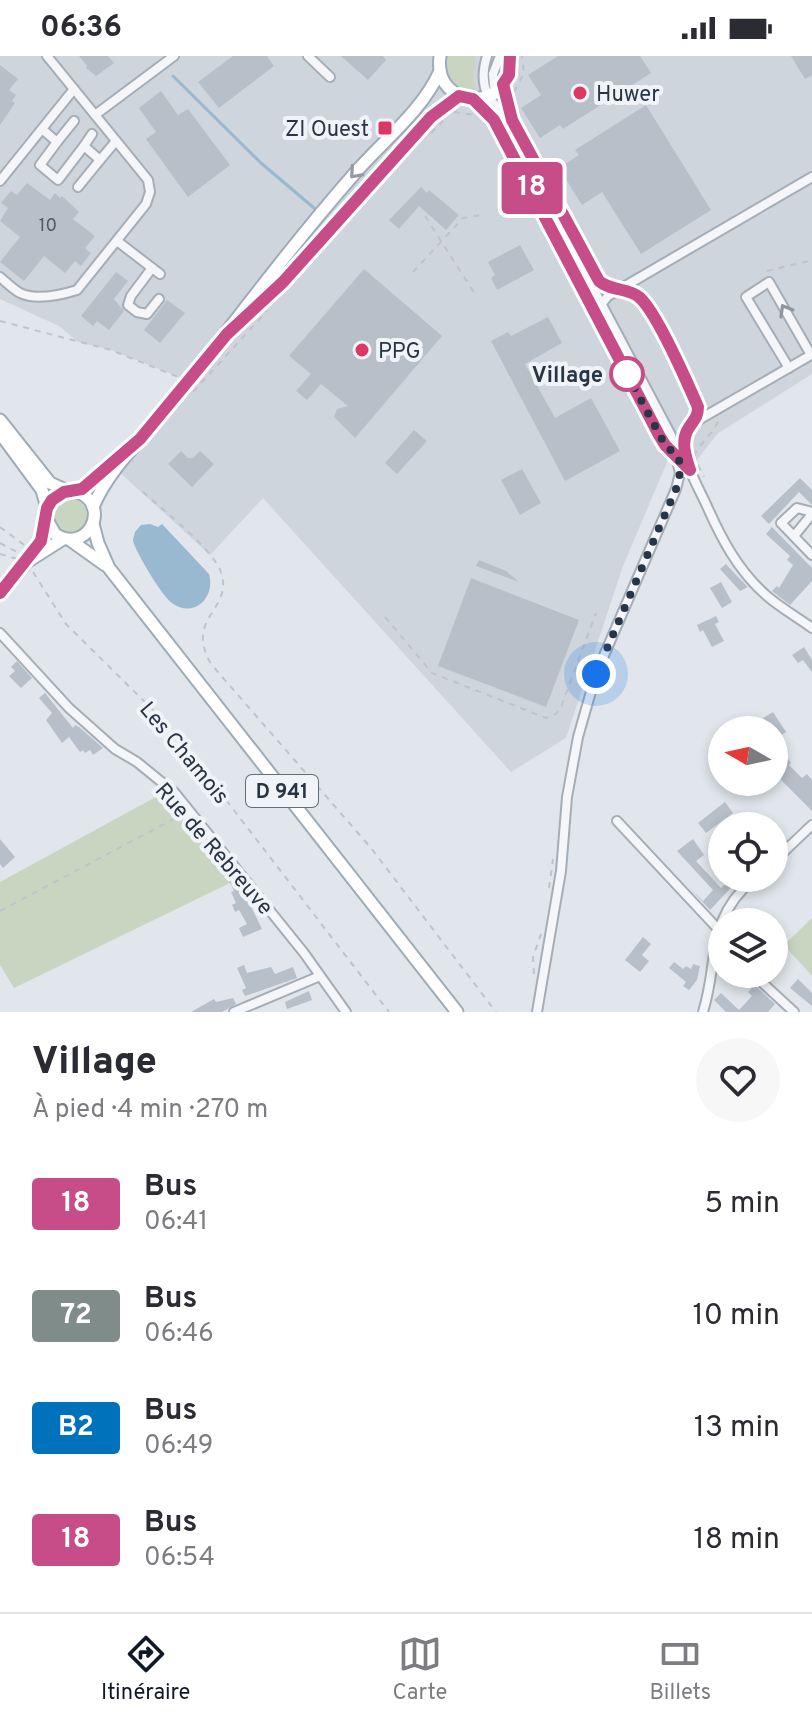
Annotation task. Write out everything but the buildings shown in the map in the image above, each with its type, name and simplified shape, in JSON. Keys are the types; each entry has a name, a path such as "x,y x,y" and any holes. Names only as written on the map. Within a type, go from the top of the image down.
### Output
{"main road":[{"path":"30,558 67,539 84,536 93,524 93,507 140,439 227,334 306,229 382,142 428,96 440,71 440,56"},
{"path":"440,71 448,87 459,96 473,99 496,91 509,75 510,56"},
{"path":"227,334 283,282 431,117 459,96"},
{"path":"0,420 50,483 86,497 93,507"},
{"path":"0,433 42,490 52,531 67,539"},
{"path":"0,593 41,541 47,513 56,497 72,492 140,439"},
{"name":"D 941","path":"93,524 109,568 457,1012"},
{"name":"D 941","path":"67,539 109,568"}],"street":[{"path":"0,277 20,293 35,297 77,290 146,204 150,192 148,180 47,56"},
{"path":"95,115 174,56"},
{"path":"308,56 330,77"},
{"path":"487,56 483,75 506,102 517,131 599,281 637,295"},
{"path":"500,56 493,74 497,107 671,435 679,458 680,473 676,489 596,674 578,737 567,797 561,871 537,1012"},
{"path":"0,181 74,89"},
{"path":"473,99 494,120 659,435 690,470"},
{"path":"74,121 40,165 58,180 92,134"},
{"path":"42,129 57,142"},
{"path":"78,187 116,141"},
{"path":"84,146 100,160"},
{"path":"596,315 601,303 618,290 812,177"},
{"path":"117,241 156,271 131,296 128,305 137,312 147,314 159,299"},
{"path":"639,280 637,295 658,327 698,407 684,443 690,470 727,548 768,597 812,628"},
{"path":"694,422 717,410 789,368 811,355 769,282 746,297 789,368"},
{"path":"698,407 717,410"},
{"path":"659,435 686,432"},
{"path":"794,536 812,513 797,508 781,523 812,555"},
{"name":"Rue de Rebreuve","path":"0,633 69,708 115,749 137,762 175,793 346,1012"},
{"path":"617,821 708,918"},
{"path":"788,848 812,825"},
{"path":"234,1012 320,976"},
{"path":"703,1012 709,988"},
{"path":"768,988 794,1012"}],"path":[{"path":"510,97 524,73 522,56"},
{"path":"413,272 463,218 481,215"},
{"path":"425,216 475,294"},
{"path":"767,271 809,261"},
{"path":"0,321 111,350 177,376 185,383"},
{"path":"695,482 704,477 694,454 719,424 717,410"},
{"path":"143,492 210,555 221,573 220,600 206,620 202,638 204,652 211,664 371,848 496,1012"},
{"path":"0,527 25,545 30,558 0,554"},
{"name":"Les Chamois","path":"0,543 30,558 66,624 157,714 389,1012"},
{"path":"385,617 432,673 546,718 556,714 561,707 596,613"},
{"path":"0,911 187,811"}],"shaded area":[{"path":"0,56 812,56 812,374 717,434 696,461 668,460 623,566 566,738 511,772 263,498 210,555 116,469 185,383 177,376 111,350 78,342 59,326 0,299"}],"green space":[{"path":"445,56 476,56 473,77 476,94 456,87 447,71"},
{"path":"70,499 82,504 87,516 82,528 70,533 58,528 53,516 58,504"},
{"path":"163,793 187,821 184,823 234,881 14,988 0,965 0,882"},
{"path":"812,918 812,976 788,949 788,941"}],"water":[{"path":"162,524 209,574 209,591 201,604 188,609 180,607 172,603 157,585 133,542 135,532 141,525 158,527"}],"waterway":[{"path":"173,76 261,163 314,208"}],"bus line":[{"name":"18","path":"0,593 41,541 47,508 52,500 64,492 82,489 140,439 227,334 283,282 431,117 459,96 473,99 494,120 659,435 690,470 684,443 686,432 698,414 698,407 640,298 599,281 517,131 503,84 509,75 510,56"}],"place":[{"name":"Huwer","path":"580,93"},
{"name":"ZI Ouest","path":"385,128"},
{"name":"PPG","path":"362,350"},
{"name":"Village","path":"627,374"}],"route":[{"path":"596,674 676,489 680,473 679,458 665,445 624,368 627,374"}]}
